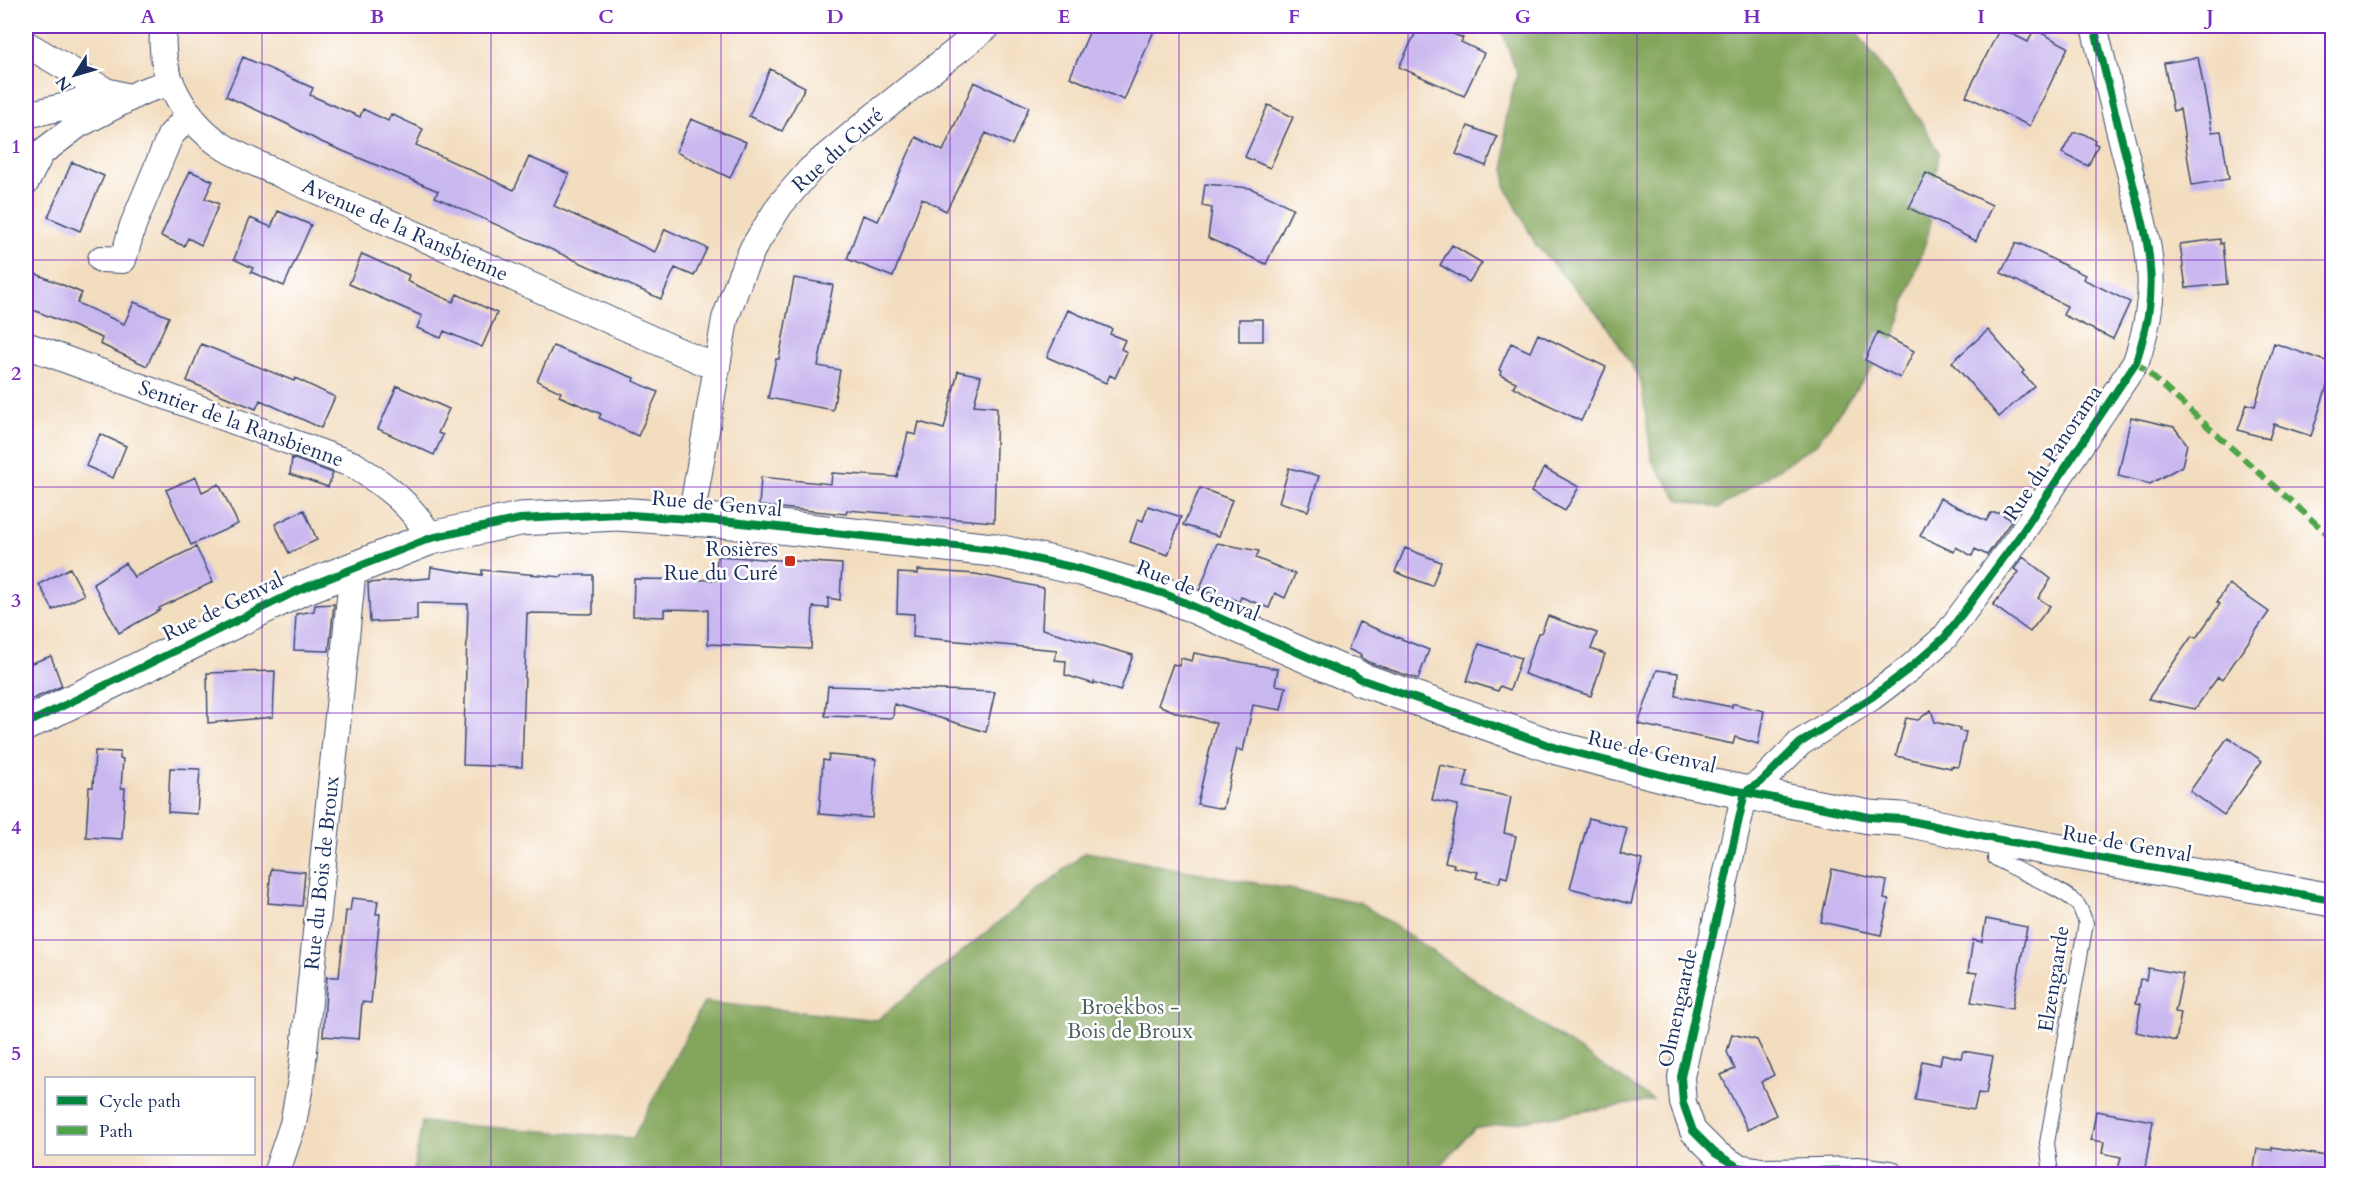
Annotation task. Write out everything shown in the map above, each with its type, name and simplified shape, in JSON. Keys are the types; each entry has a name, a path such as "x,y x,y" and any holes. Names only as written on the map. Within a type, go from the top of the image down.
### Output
{"street":[{"name":"Avenue de la Ransbienne","path":"164,26 162,36 171,82 177,97 203,130 223,146 284,176 717,368"},
{"name":"Rue du Curé","path":"692,519 725,320 753,248 780,205 810,170 988,26"},
{"name":"Rue du Panorama","path":"1745,792 1761,782 1800,743 1872,697 1945,637 2019,537 2136,362 2146,333 2150,306 2151,267 2143,222 2094,26"},
{"path":"26,44 106,91 130,98"},
{"path":"26,182 41,153 78,125 130,98 171,82"},
{"path":"26,115 67,106 106,91"},
{"path":"117,263 170,136 190,114"},
{"name":"Sentier de la Ransbienne","path":"26,345 354,465 391,489 421,521 431,538"},
{"name":"Rue de Genval","path":"26,724 299,590 431,538 520,519 617,514 692,519 800,528 993,550 1081,569 1165,594 1342,672 1557,748 1678,779 1869,817 1902,819 1995,839 2332,900"},
{"name":"Rue du Bois de Broux","path":"276,1174 293,1124 301,1080 353,568"},
{"name":"Olmengaarde","path":"1745,792 1681,1077 1683,1103 1694,1131 1715,1153 1738,1167 1767,1172 1858,1170 1890,1174"}],"lane":[{"name":"Elzengaarde","path":"1995,839 1995,858 2015,870 2064,892 2078,905 2086,922 2047,1143 2051,1174"}],"green space":[{"path":"1500,26 1852,26 1922,123 1939,153 1929,231 1894,338 1816,444 1719,508 1678,499 1652,461 1641,381 1605,322 1536,245 1505,185 1505,120 1517,73"},
{"name":"Broekbos - Bois de Broux","path":"1086,852 1359,902 1653,1100 1474,1129 1433,1174 413,1174 422,1122 633,1138 704,1002 877,1020"}],"building":[{"path":"1092,26 1156,26 1124,100 1070,77"},
{"path":"1419,26 1434,26 1463,38 1461,42 1484,53 1464,96 1399,67"},
{"path":"2000,28 2028,42 2034,29 2068,47 2030,126 1966,96"},
{"path":"243,57 313,88 310,95 360,117 363,109 388,121 391,114 423,129 416,145 514,190 529,157 569,174 554,206 655,252 665,229 707,248 694,276 675,268 661,299 435,197 438,191 319,141 226,96"},
{"path":"2198,57 2212,132 2221,131 2229,179 2192,185 2180,109 2173,111 2164,63"},
{"path":"770,69 805,87 782,131 749,116"},
{"path":"974,82 1029,107 1012,145 986,133 946,211 922,198 893,277 847,259 863,215 878,221 916,137 943,151"},
{"path":"1268,105 1293,117 1270,168 1245,157"},
{"path":"691,119 746,142 730,178 676,152"},
{"path":"1468,126 1497,137 1486,166 1456,154"},
{"path":"2073,133 2082,133 2095,140 2094,143 2098,145 2088,166 2062,153"},
{"path":"72,162 104,176 80,231 48,217"},
{"path":"190,171 213,181 205,198 219,204 201,245 188,238 184,246 161,236"},
{"path":"1926,173 1992,205 1976,241 1909,208"},
{"path":"1205,184 1250,188 1293,208 1266,264 1208,238 1212,208 1202,206"},
{"path":"278,211 311,225 284,286 251,272 253,268 234,259 250,218 271,227"},
{"path":"2220,239 2220,244 2223,243 2227,284 2186,288 2180,244"},
{"path":"2016,243 2085,275 2083,279 2130,302 2113,339 2063,315 2067,306 2001,273"},
{"path":"1452,245 1482,263 1469,282 1440,265"},
{"path":"362,254 409,275 407,281 453,302 457,294 497,313 482,347 444,331 441,338 417,328 422,316 349,284"},
{"path":"34,273 82,293 77,303 124,324 134,302 169,317 147,366 100,344 102,338 26,307 26,294"},
{"path":"794,278 833,285 818,366 840,370 833,410 768,398 776,359 779,359"},
{"path":"1068,310 1112,329 1110,334 1125,340 1121,349 1127,352 1115,378 1110,375 1106,383 1047,357"},
{"path":"1239,319 1263,319 1263,341 1239,341"},
{"path":"1988,330 2034,386 1999,417 1952,362"},
{"path":"1878,332 1914,351 1900,378 1865,360"},
{"path":"1538,334 1606,367 1581,421 1513,387 1516,382 1500,375 1499,370 1511,343 1530,352"},
{"path":"2274,343 2332,363 2332,370 2311,436 2274,424 2269,439 2238,430 2247,404 2255,406"},
{"path":"201,344 294,381 295,378 335,397 321,428 260,400 256,409 187,381"},
{"path":"553,346 634,378 633,381 658,392 638,436 599,418 601,414 559,396 561,392 537,381"},
{"path":"958,371 981,376 974,405 997,407 994,522 847,510 846,514 759,506 761,477 831,484 832,473 897,477 908,433 916,435 919,422 944,429"},
{"path":"397,386 449,409 438,433 443,435 434,455 378,429"},
{"path":"2131,417 2174,427 2187,444 2182,466 2150,484 2118,476"},
{"path":"100,434 126,446 113,478 86,466"},
{"path":"292,458 333,473 328,487 290,474"},
{"path":"1289,468 1319,476 1308,511 1279,502"},
{"path":"1544,468 1579,487 1565,511 1531,492"},
{"path":"196,477 202,492 219,484 238,524 191,545 166,490"},
{"path":"1200,488 1232,500 1219,536 1183,525"},
{"path":"1940,498 1986,521 1991,513 2000,513 2012,520 1987,555 1975,549 1972,556 1956,547 1954,552 1920,536"},
{"path":"1148,506 1181,517 1168,555 1130,542 1138,519 1143,521"},
{"path":"304,510 317,540 289,553 275,524"},
{"path":"1217,543 1259,551 1256,558 1295,574 1285,598 1275,593 1269,608 1241,597 1239,602 1231,598 1229,601 1200,589"},
{"path":"196,547 213,582 159,608 160,610 119,633 93,583 125,563 134,577"},
{"path":"1405,548 1441,562 1432,586 1395,572"},
{"path":"717,556 842,564 840,600 828,598 828,608 813,607 811,649 708,644 708,610 664,609 664,617 633,616 634,579 716,580"},
{"path":"2023,557 2051,579 2038,598 2050,606 2030,632 1993,605 2019,572 2014,569"},
{"path":"431,567 482,575 482,570 562,577 562,575 593,575 593,614 527,613 522,767 463,765 468,604 417,603 417,620 370,622 368,583 430,578"},
{"path":"70,568 84,595 53,610 39,584"},
{"path":"918,570 976,574 1044,588 1042,629 1133,655 1120,691 1065,675 1066,661 1054,660 1057,650 913,637 914,614 897,613 898,573 918,574"},
{"path":"2229,584 2269,612 2222,680 2218,677 2195,709 2148,699 2192,636 2196,638 2220,604 2217,602"},
{"path":"334,604 329,651 294,650 296,614 314,611 315,605"},
{"path":"1548,616 1597,633 1591,649 1605,654 1591,696 1524,674 1538,633 1541,633"},
{"path":"1359,622 1429,650 1418,679 1368,662 1360,657 1361,655 1348,649"},
{"path":"1479,644 1521,658 1510,690 1500,686 1498,691 1467,681"},
{"path":"1194,653 1278,669 1275,685 1286,687 1281,710 1253,705 1243,751 1237,749 1223,809 1197,804 1216,723 1158,705 1173,664 1179,666 1181,658 1192,661"},
{"path":"51,656 62,686 26,702 26,665"},
{"path":"1657,670 1678,673 1676,696 1732,707 1732,704 1735,704 1764,711 1758,744 1735,737 1733,744 1638,724"},
{"path":"275,671 273,717 208,723 207,673"},
{"path":"828,686 995,692 986,732 894,704 893,718 825,716"},
{"path":"1931,710 1935,722 1960,728 1959,731 1966,732 1958,767 1951,766 1951,768 1896,756 1906,718 1918,720"},
{"path":"2228,737 2262,761 2224,815 2190,791"},
{"path":"95,751 120,752 120,759 123,759 121,788 125,788 122,839 86,837 89,787 93,787"},
{"path":"829,755 876,759 872,818 819,814 823,760 828,761"},
{"path":"1440,765 1468,771 1464,787 1511,797 1504,833 1516,836 1507,878 1501,876 1499,883 1476,878 1478,872 1453,867 1454,864 1445,862 1458,805 1432,800"},
{"path":"170,768 200,769 197,814 168,812"},
{"path":"1589,818 1627,828 1620,854 1642,860 1631,904 1570,888"},
{"path":"271,869 305,872 302,906 268,903"},
{"path":"1832,869 1887,881 1884,899 1889,900 1881,935 1821,922"},
{"path":"352,898 378,901 376,914 380,914 371,1003 362,1002 359,1039 323,1036 327,977 339,977 346,911 350,911"},
{"path":"1986,919 2027,927 2012,1009 1971,1002 1977,973 1968,972 1973,940 1982,942"},
{"path":"2148,968 2183,974 2175,1012 2181,1013 2176,1041 2136,1032 2141,1004 2136,1003 2140,979 2146,980"},
{"path":"1732,1034 1757,1040 1774,1075 1761,1082 1776,1115 1748,1130 1721,1075 1735,1069 1727,1052"},
{"path":"1963,1051 1993,1056 1986,1094 1978,1093 1974,1110 1915,1100 1922,1061 1940,1065 1942,1054 1961,1058"},
{"path":"2096,1111 2153,1121 2144,1174 2117,1174 2121,1157 2102,1153 2104,1142 2091,1140"},
{"path":"2272,1147 2332,1157 2332,1174 2253,1174 2257,1149 2272,1150"}],"marked path":[{"path":"2136,362 2332,538"}],"cycle path":[{"path":"1890,1174 1858,1170 1767,1172 1738,1167 1715,1153 1693,1131 1683,1103 1681,1077 1745,792 1761,782 1800,743 1872,697 1945,637 2019,537 2136,362 2150,304 2149,255 2094,26"},
{"path":"26,724 299,590 431,538 520,519 617,514 732,522 993,550 1081,569 1165,594 1342,672 1557,748 1678,779 1869,817 1902,819 1995,839 2332,900"}],"place":[{"name":"Rosières Rue du Curé","path":"790,561"}]}
